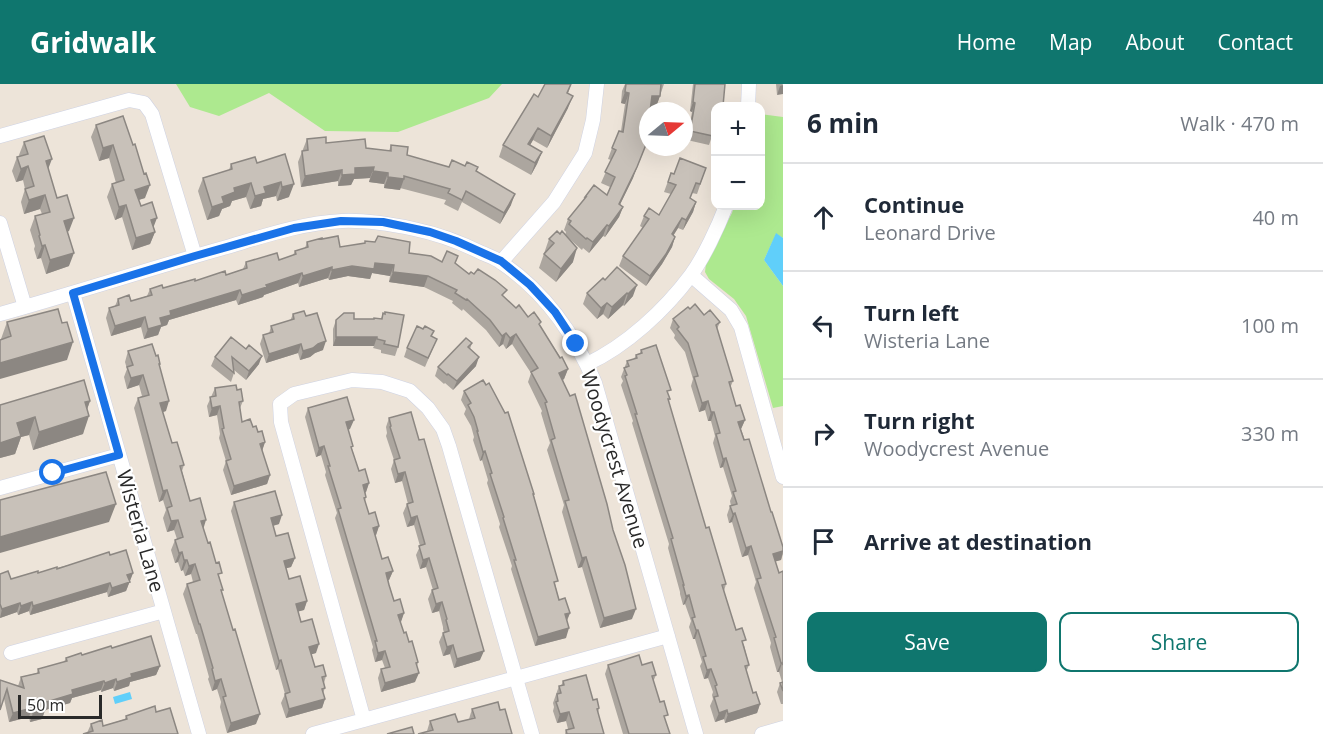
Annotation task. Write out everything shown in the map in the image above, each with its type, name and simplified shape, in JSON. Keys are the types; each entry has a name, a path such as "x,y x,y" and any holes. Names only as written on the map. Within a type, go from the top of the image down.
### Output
{"street":[{"path":"501,261 554,202 585,153 593,120 597,84"},
{"path":"748,102 749,84"},
{"path":"0,136 129,100 144,103 152,114 195,256"},
{"path":"587,364 633,336 665,305 691,275 724,210"},
{"name":"Woodycrest Avenue","path":"0,314 294,228 341,221 383,222 430,232 501,261 530,285 555,312 576,344 595,383 696,734"},
{"path":"0,223 25,307"},
{"path":"691,275 731,310 741,327 783,477"},
{"name":"Wisteria Lane","path":"73,293 199,734"},
{"path":"364,720 281,422 280,404 294,394 352,380 382,381 410,391 428,408 443,429 532,734"},
{"path":"0,488 119,455"},
{"path":"11,653 164,612"},
{"path":"313,734 668,636"},
{"path":"762,734 783,728"}],"green space":[{"path":"176,84 502,84 489,98 398,132 325,131 269,93 219,116 190,107"},
{"path":"765,115 783,117 783,238 776,234 764,260 783,286 783,406 773,408 746,316 734,299 709,279 705,272 706,263 733,210 765,210"}],"water":[{"path":"776,233 783,238 783,286 764,260"},
{"path":"130,692 132,699 115,704 113,697"}],"building":[{"path":"545,84 571,84 567,93 573,96 551,136 538,128 528,144 542,152 535,163 503,145 534,94 538,97"},
{"path":"626,84 661,84 660,96 652,96 651,102 639,102 639,156 641,156 619,204 623,207 593,242 569,224 571,221 568,219 594,185 607,195 615,177 605,172 616,150 612,148 619,131 623,132 629,93 625,92"},
{"path":"695,84 725,84 723,102 711,102 711,136 693,132 695,103 693,102"},
{"path":"123,116 150,185 135,190 141,206 152,202 157,218 151,220 155,232 136,238 126,205 119,207 112,184 124,180 113,145 103,148 96,125"},
{"path":"44,136 52,159 46,161 57,198 67,195 74,218 64,221 74,253 50,260 45,245 42,246 35,216 50,212 45,195 29,200 25,189 34,186 28,166 21,169 17,157 28,154 24,142"},
{"path":"326,137 326,143 365,139 366,148 391,151 391,145 408,147 407,155 449,167 452,160 465,166 467,162 478,167 476,171 515,194 504,213 466,191 462,200 448,193 450,189 404,176 404,179 388,177 388,173 373,171 374,167 355,168 355,174 342,175 342,170 305,176 302,151 308,150 307,139"},
{"path":"285,154 294,184 282,187 281,182 264,187 266,193 255,196 251,183 234,188 235,192 222,197 224,203 212,207 203,178 232,169 231,164 255,157 257,163"},
{"path":"680,158 706,168 700,184 696,183 690,198 696,202 686,220 682,218 672,234 675,237 650,276 623,256 649,219 644,216 649,208 659,215 676,185 668,182"},
{"path":"557,231 560,234 562,231 577,248 561,269 544,254 554,243 549,239"},
{"path":"338,236 340,247 365,243 365,241 375,242 378,236 410,242 409,253 431,256 442,262 447,251 458,256 455,263 469,274 471,272 474,274 478,269 495,280 507,290 502,295 516,308 519,305 528,317 534,312 541,322 539,324 568,369 559,373 570,396 575,394 636,609 604,618 586,557 582,558 565,501 569,500 551,440 555,438 545,403 547,402 531,372 538,368 516,334 510,338 506,333 502,336 490,320 467,299 455,293 457,290 428,276 393,272 394,265 375,263 374,269 352,266 332,270 332,267 303,276 302,273 242,295 240,290 170,311 171,315 160,318 162,325 148,329 145,317 115,326 109,308 119,305 118,299 129,295 131,301 152,295 150,289 162,285 163,288 195,279 195,281 225,271 226,275 247,268 246,262 277,253 279,260 308,247 307,242"},
{"path":"617,267 637,285 612,307 607,303 601,308 587,293 603,278 605,280"},
{"path":"695,304 704,315 710,310 720,322 716,325 733,381 729,382 736,406 740,405 745,420 738,422 744,440 749,439 783,547 783,551 773,554 779,573 783,571 783,665 757,579 761,578 751,546 746,548 735,513 733,514 730,506 737,504 733,492 736,491 716,434 720,433 714,412 711,412 708,401 702,403 694,377 698,376 688,343 677,329 679,327 673,319"},
{"path":"58,309 62,323 67,322 73,342 0,363 0,340 11,336 7,322"},
{"path":"304,311 306,316 317,313 326,341 303,351 301,344 269,354 263,335 273,332 271,326 294,319 293,314"},
{"path":"385,312 404,315 398,347 384,344 385,341 377,337 336,337 336,320 344,313 354,313 354,319 382,319"},
{"path":"417,326 423,329 425,326 434,331 431,336 437,339 428,358 407,348"},
{"path":"231,337 246,349 249,345 262,356 249,371 232,357 234,373 215,357"},
{"path":"466,338 472,343 468,347 479,357 457,381 438,367"},
{"path":"152,344 156,356 158,355 169,401 160,403 172,443 177,442 184,465 180,466 190,501 200,498 206,520 201,521 216,563 219,562 222,573 218,574 223,590 221,590 260,714 231,723 223,697 226,696 221,679 215,681 187,584 200,580 195,564 189,566 182,552 179,553 175,540 183,537 178,520 171,521 167,508 172,506 167,490 163,491 138,398 149,395 143,375 131,378 127,367 133,365 128,351"},
{"path":"656,345 671,390 667,391 670,399 668,399 706,528 709,527 726,584 722,585 736,630 742,628 746,640 742,641 749,665 745,666 753,693 756,692 760,704 728,714 727,710 719,713 714,697 718,696 715,686 717,685 711,669 707,670 703,657 706,656 692,618 695,617 689,595 686,596 671,539 673,538 625,376 627,375 624,368 629,366 627,361 637,358 636,355 642,353 641,350"},
{"path":"84,380 90,401 85,402 89,416 39,432 35,417 17,423 21,436 0,443 0,405"},
{"path":"483,380 486,385 489,383 505,413 508,412 558,581 554,582 559,600 565,598 570,613 565,614 569,628 538,637 514,560 516,560 490,474 492,473 468,405 471,403 464,391"},
{"path":"236,385 237,390 241,389 243,401 239,402 242,422 250,419 258,432 262,431 265,442 260,444 270,475 234,486 226,461 231,459 222,429 224,428 220,406 212,408 210,397 216,396 215,388"},
{"path":"347,397 354,420 346,422 353,446 351,447 359,471 365,469 369,483 363,485 366,497 364,498 369,514 375,512 379,526 373,528 382,559 388,557 393,571 386,573 389,585 394,601 400,599 404,613 398,615 404,633 406,632 409,642 412,641 418,662 416,663 419,673 385,683 381,669 390,667 385,651 378,653 375,641 377,641 338,509 341,508 328,466 330,466 324,446 319,448 308,408"},
{"path":"411,412 419,440 424,439 484,651 457,659 453,645 447,647 443,633 449,631 447,619 442,602 436,604 432,590 438,588 429,558 423,560 419,546 425,544 417,516 411,518 407,504 413,502 405,472 398,474 394,460 400,458 389,418"},
{"path":"106,472 116,504 0,537 0,500"},
{"path":"275,491 282,515 271,518 276,536 288,533 295,558 284,561 289,579 300,576 307,601 296,604 301,622 312,619 319,644 309,647 315,667 323,665 326,676 322,677 325,699 289,709 285,694 290,692 234,502"},
{"path":"126,550 133,573 127,575 130,582 112,588 110,583 33,606 32,602 21,606 20,603 2,609 0,574 8,571 11,579 38,571 38,573 57,567 57,569 109,552 110,555"},
{"path":"151,636 160,666 131,674 132,677 117,682 116,679 105,683 104,681 72,690 73,694 43,703 45,710 33,713 32,708 13,713 7,689 0,710 0,680 24,688 21,677 39,673 38,669 67,661 66,658 81,653 82,655 111,646 112,648"},
{"path":"639,655 642,665 652,662 656,675 652,676 660,702 664,701 668,715 664,716 670,734 629,734 608,665"},
{"path":"586,675 593,700 597,699 599,708 597,709 604,734 567,734 566,730 574,728 569,712 560,714 556,702 558,701 557,694 561,693 559,686 564,685 563,681"},
{"path":"498,702 500,710 505,709 512,734 418,734 433,730 430,721 455,714 458,722 475,718 472,709"},
{"path":"155,706 156,712 170,708 178,734 83,734 93,731 91,724 102,720 103,726 127,719 126,716"},
{"path":"412,727 414,734 387,734"}],"route":[{"path":"53,473 119,455 73,293 294,228 341,221 383,222 430,232 456,241 501,261 530,285 555,312 576,344"}]}
